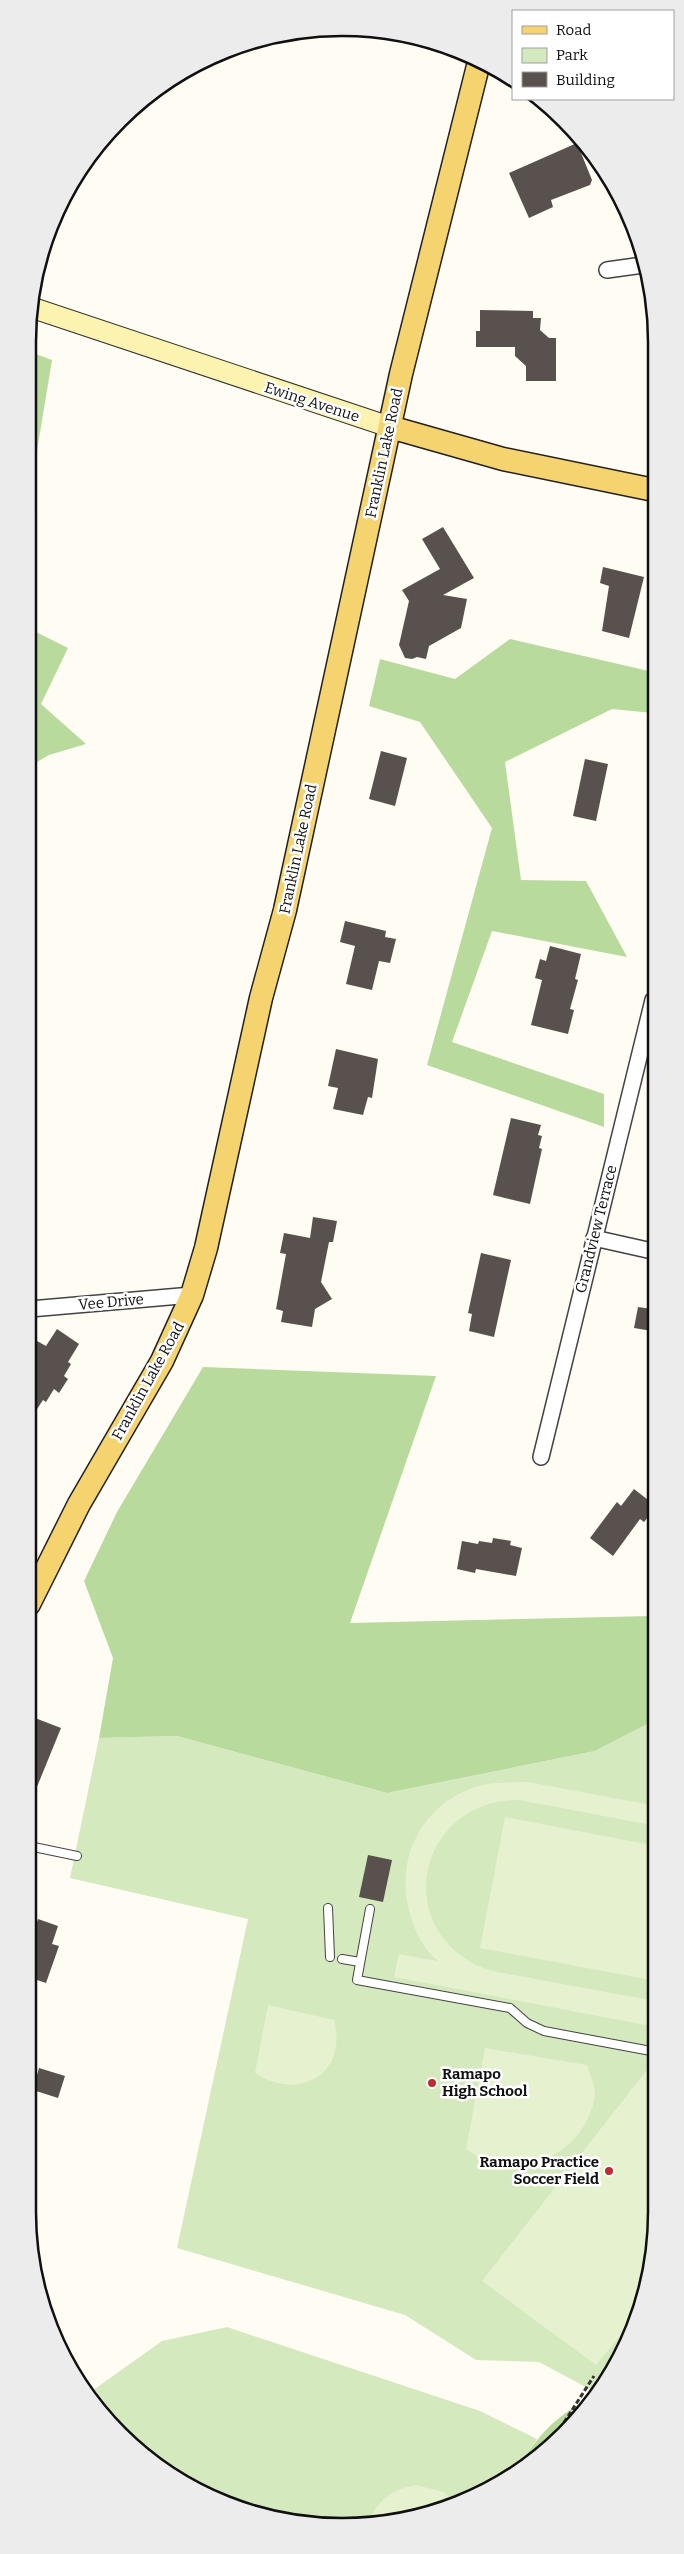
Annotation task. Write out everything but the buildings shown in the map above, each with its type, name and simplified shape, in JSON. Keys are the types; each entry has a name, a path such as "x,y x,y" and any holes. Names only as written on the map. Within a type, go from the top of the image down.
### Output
{"main road":[{"name":"Franklin Lake Road","path":"36,1590 79,1504 162,1362 192,1295 206,1248 261,998 285,910 401,374 478,69"},
{"name":"Ewing Avenue","path":"38,310 390,427 503,459 648,489"}],"street":[{"path":"607,270 638,266"},
{"name":"Grandview Terrace","path":"540,1457 648,1020"},
{"path":"594,1238 648,1250"},
{"name":"Vee Drive","path":"36,1308 192,1295"}],"lane":[{"path":"36,1847 77,1856"},
{"path":"328,1908 330,1957"},
{"path":"370,1909 356,1980 510,2008 527,2023 544,2031 648,2050"},
{"path":"342,1959 360,1962"}],"path":[{"path":"565,2421 594,2376"}],"green space":[{"path":"36,354 52,360 36,457"},
{"path":"36,632 68,648 41,704 86,744 49,755 36,763"},
{"path":"510,639 648,671 648,713 612,709 505,762 521,880 586,881 627,957 492,931 452,1042 604,1094 604,1127 427,1065 492,828 420,722 369,706 380,659 455,679"},
{"path":"203,1367 436,1376 350,1623 648,1616 648,1724 595,1751 387,1793 177,1736 99,1738 113,1658 84,1581 117,1512"},
{"name":"Ramapo High School","path":"648,1724 647,2232 642,2272 632,2310 607,2365 591,2390 539,2362 476,2360 405,2315 177,2248 248,1919 70,1878 99,1738 177,1736 387,1793 595,1751"},
{"path":"507,1782 528,1782 648,1804 648,1824 519,1800 487,1804 462,1817 442,1837 430,1861 426,1888 431,1915 445,1940 469,1961 501,1973 648,1999 648,2025 394,1977 399,1954 438,1961 417,1934 407,1901 407,1865 411,1848 418,1833 440,1806 455,1796 479,1786"},
{"path":"505,1817 648,1844 648,1979 480,1948"},
{"path":"268,2005 334,2020 336,2039 334,2055 327,2068 317,2078 303,2083 288,2085 272,2081 255,2073"},
{"path":"485,2048 587,2065 594,2087 594,2101 587,2120 577,2135 564,2148 549,2157 533,2163 516,2165 498,2164 481,2158 466,2149"},
{"name":"Ramapo Practice Soccer Field","path":"648,2068 647,2232 642,2272 632,2310 622,2333 596,2365 482,2281"},
{"path":"227,2327 480,2411 537,2439 525,2457 512,2466 477,2486 440,2502 402,2512 362,2517 322,2517 282,2512 244,2502 189,2477 140,2442 99,2398 93,2390 162,2341"},
{"path":"581,2403 544,2442 525,2457 547,2429"},
{"path":"416,2485 444,2492 450,2498 402,2512 371,2516 387,2496"}],"place":[{"name":"Ramapo High School","path":"432,2083"},
{"name":"Ramapo Practice Soccer Field","path":"609,2171"}]}
